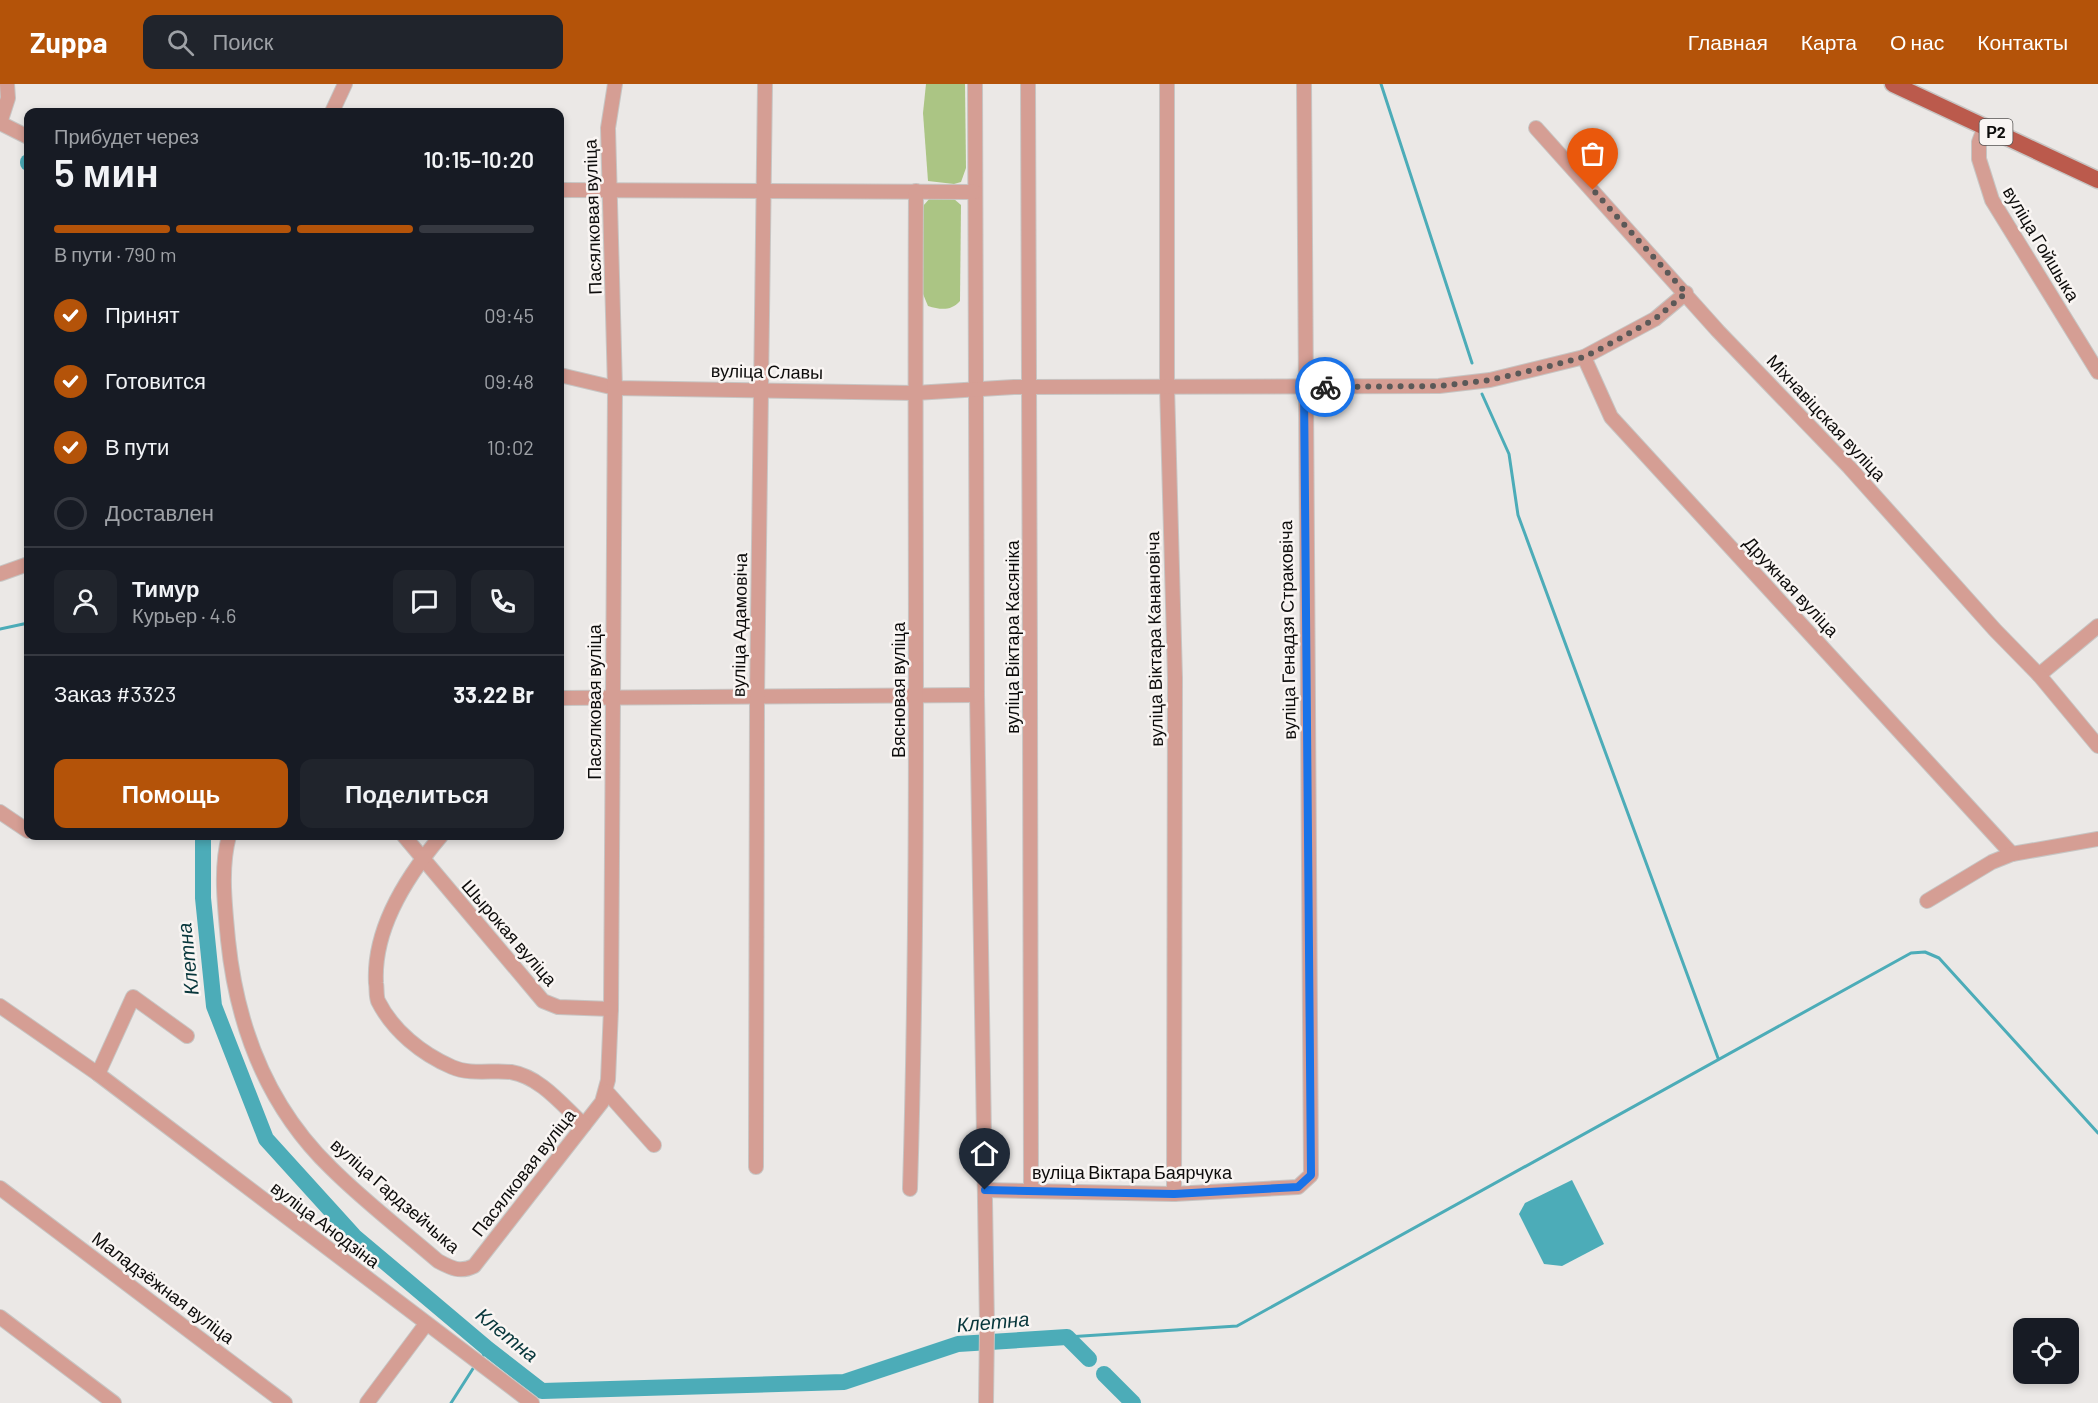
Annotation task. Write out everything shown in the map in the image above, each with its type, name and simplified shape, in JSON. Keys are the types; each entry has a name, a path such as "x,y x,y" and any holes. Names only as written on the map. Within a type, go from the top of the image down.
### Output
{"main road":[{"name":"Р2","path":"1893,84 2098,180"}],"street":[{"path":"7,84 8,98 0,123 24,135"},
{"path":"334,108 345,84"},
{"name":"Пасялковая вуліца","path":"464,1271 474,1266 602,1102 606,1091 611,1009 615,388 612,189 608,128 615,84"},
{"name":"вуліца Адамовіча","path":"756,1167 757,698 765,84"},
{"path":"975,84 977,695 988,1350 986,1403"},
{"name":"вуліца Віктара Касяніка","path":"1028,84 1031,387 1029,926 1032,1190"},
{"name":"вуліца Віктара Канановіча","path":"1167,84 1167,386 1175,678 1174,1194"},
{"name":"вуліца Генадзя Страковіча","path":"1304,84 1304,387 1311,1175"},
{"name":"вуліца Гойшыка","path":"1985,126 1979,142 1979,159 1992,200 2098,372"},
{"name":"Міхнавіцская вуліца","path":"1536,128 1718,331 1849,467 1995,630 2039,675"},
{"path":"564,190 975,192"},
{"name":"Вясновая вуліца","path":"910,1189 918,696 916,191"},
{"path":"1584,357 1655,319 1686,293"},
{"name":"вуліца Славы","path":"564,376 615,388 915,393 1031,387 1439,386 1490,380 1584,357"},
{"name":"Дружная вуліца","path":"1584,357 1611,417 1626,436 2012,854"},
{"path":"0,574 24,565"},
{"path":"2098,626 2039,675 2098,746"},
{"path":"564,698 977,695"},
{"path":"0,812 24,828"},
{"name":"вуліца Гардзейчыка","path":"229,840 224,899 237,1006 252,1050 275,1096 297,1129 330,1168 438,1261 453,1269 464,1271"},
{"name":"Шырокая вуліца","path":"407,840 421,861 543,1001 558,1007 611,1009"},
{"path":"438,840 421,861 380,937 375,965 378,999 410,1042 441,1062 456,1069 513,1072 536,1081 584,1125"},
{"path":"1927,901 1992,862 2012,854 2098,840"},
{"path":"98,1074 133,997 187,1036"},
{"name":"вуліца Анодзіна","path":"0,1006 98,1074 532,1403"},
{"path":"606,1091 654,1145"},
{"name":"вуліца Віктара Баярчука","path":"985,1190 1174,1194 1298,1187 1311,1175"},
{"name":"Маладзёжная вуліца","path":"0,1188 285,1403"},
{"path":"0,1317 114,1403"},
{"path":"367,1403 426,1324"}],"green space":[{"path":"926,84 965,84 966,168 961,182 954,184 928,181 923,113"},
{"path":"931,197 954,199 961,205 960,301 946,309 928,306 923,294 923,206"}],"water":[{"path":"1572,1180 1604,1244 1562,1266 1544,1264 1519,1214 1525,1203"}],"waterway":[{"path":"1381,84 1472,363"},
{"path":"1482,394 1509,454 1518,515 1718,1058"},
{"path":"0,629 24,624"},
{"name":"Клетна","path":"203,840 203,898 214,1006 266,1139 354,1236 488,1349 542,1391 844,1382 958,1344 1067,1337 1089,1359"},
{"path":"1067,1337 1237,1326 1911,953 1925,952 1939,958 2098,1133"},
{"path":"482,1357 488,1349"},
{"path":"451,1403 474,1367"},
{"name":"Клетна","path":"1104,1374 1133,1403"}],"way so far":[{"path":"1325,387 1439,386 1490,380 1584,357 1655,319 1686,293 1593,190"}],"route":[{"path":"985,1190 1174,1194 1298,1187 1311,1175 1304,387 1325,387"}]}
